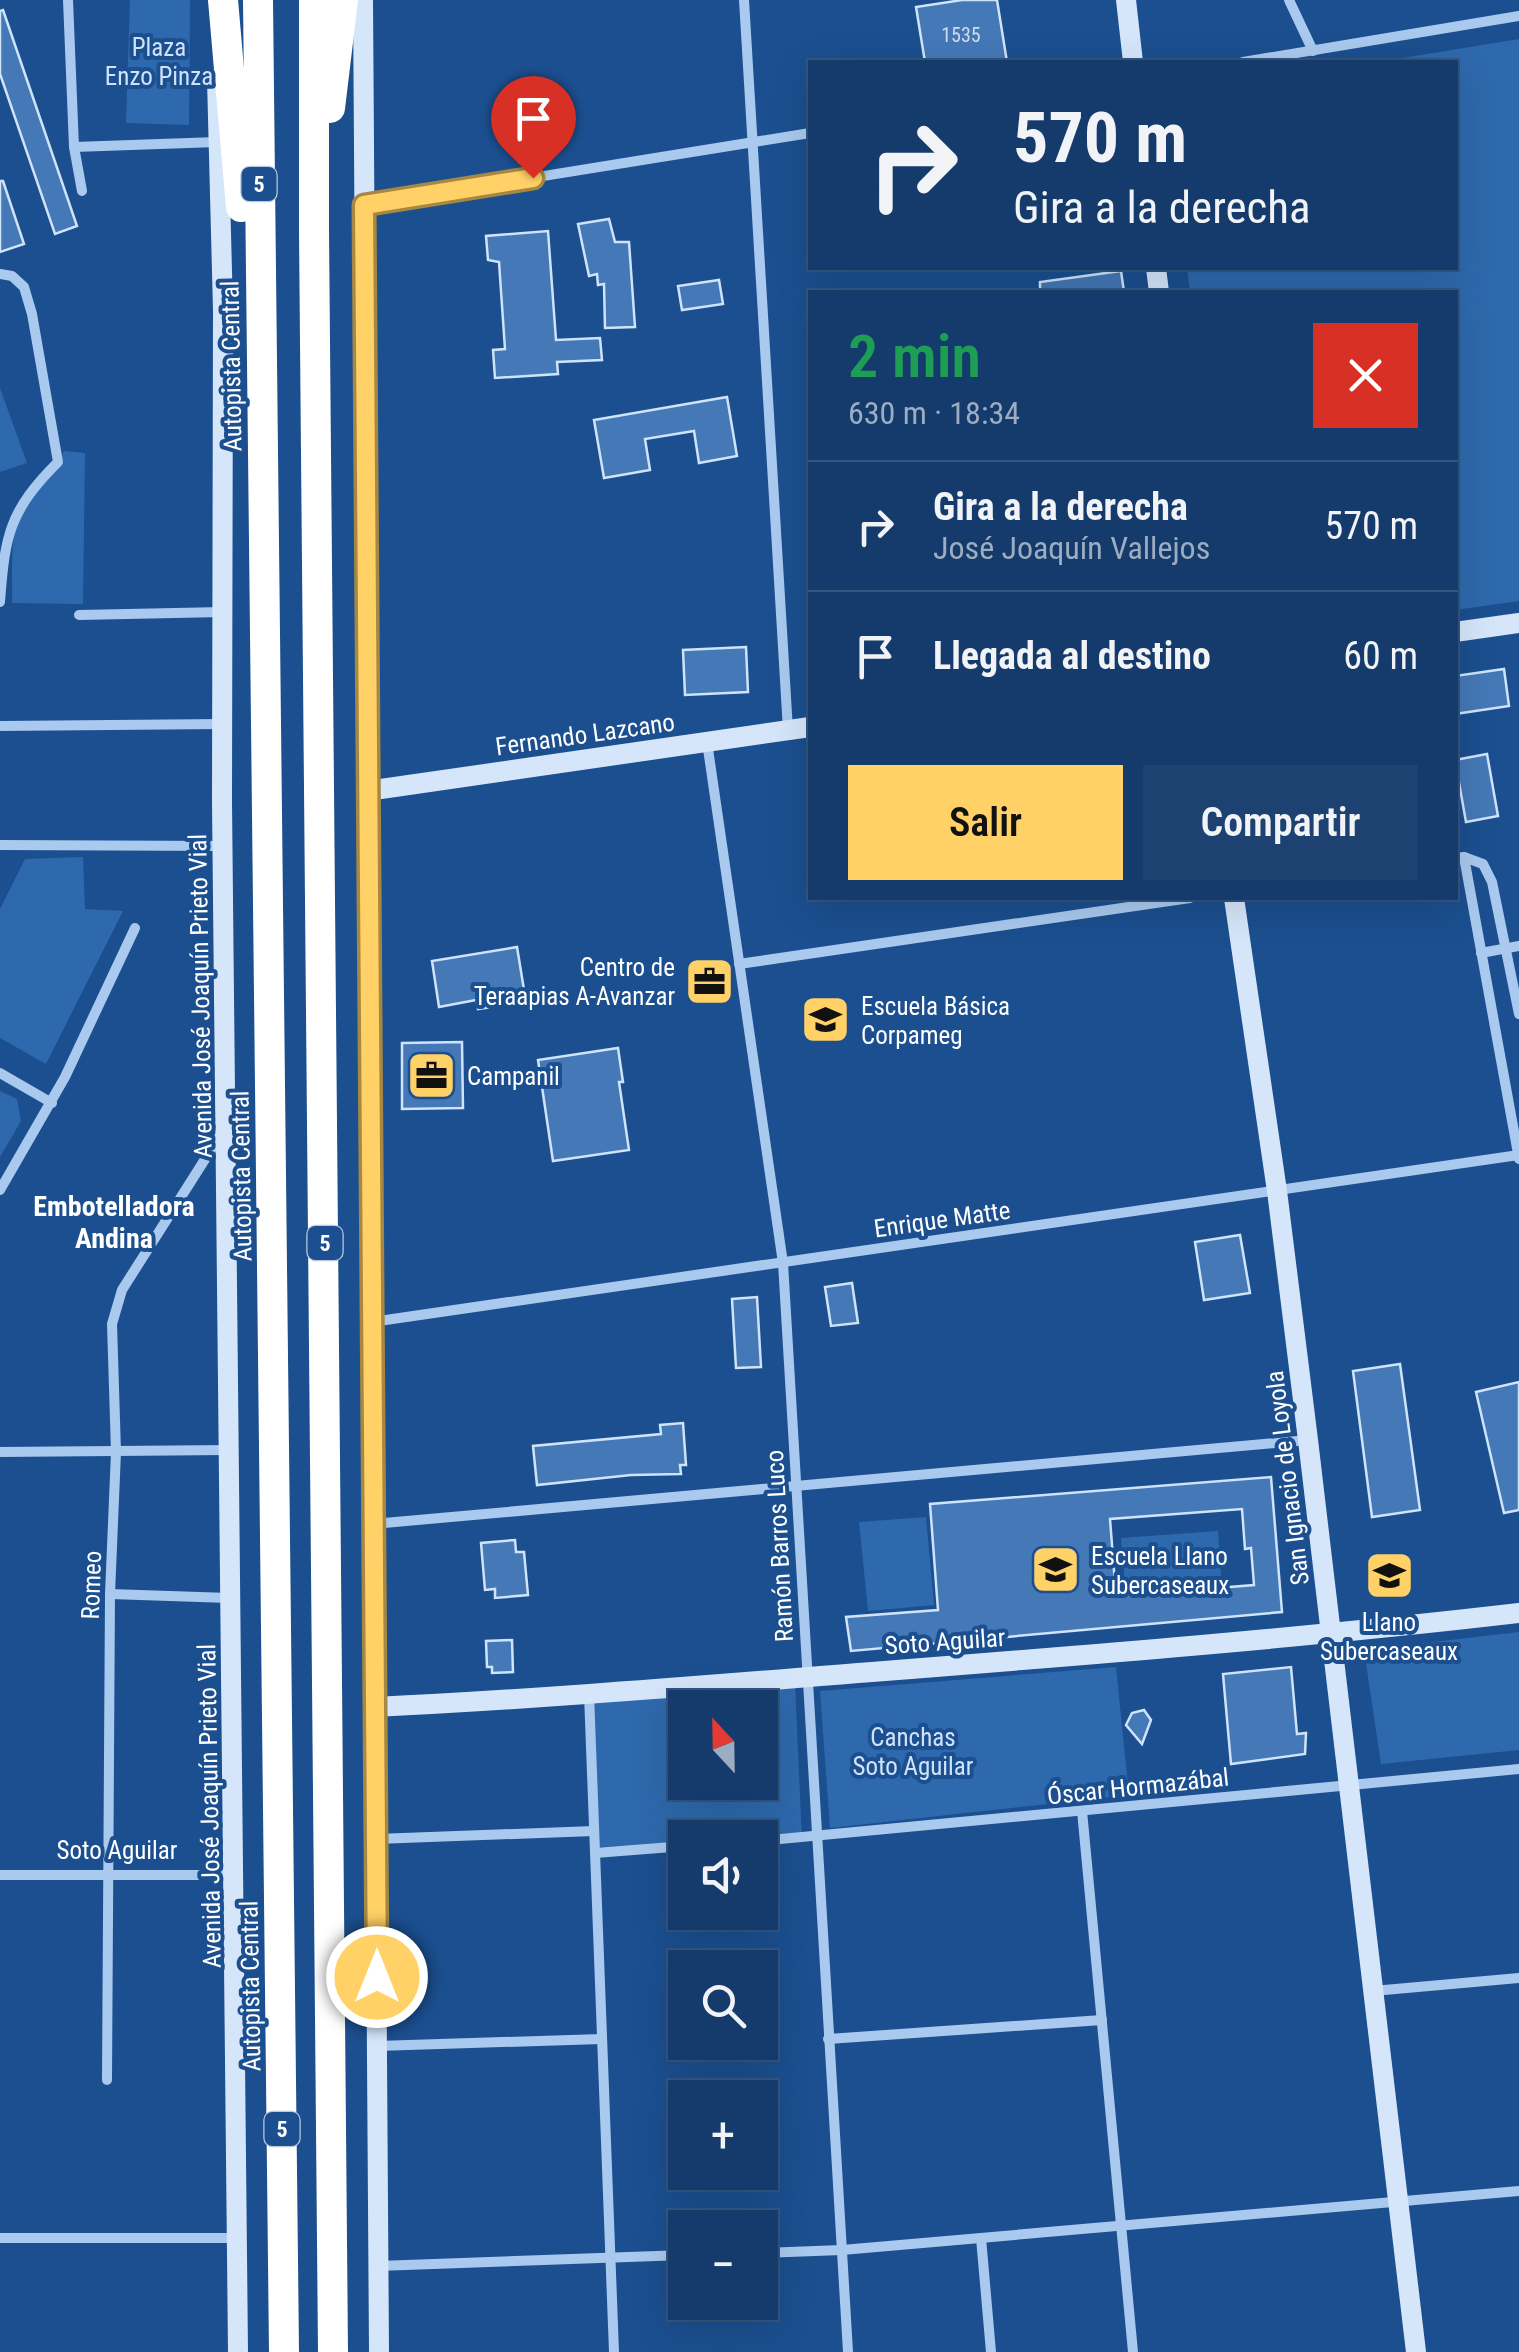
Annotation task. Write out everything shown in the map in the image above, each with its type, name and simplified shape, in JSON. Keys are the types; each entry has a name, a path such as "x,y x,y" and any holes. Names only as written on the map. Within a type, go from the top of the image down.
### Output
{"highway":[{"path":"220,0 250,313 261,368"},
{"name":"Autopista Central","path":"258,0 284,2352"},
{"name":"5","path":"314,0 333,2352"},
{"path":"314,230 343,0"}],"main road":[{"name":"Avenida José Joaquín Prieto Vial","path":"220,0 222,724 238,2352"},
{"path":"363,0 379,2352"},
{"path":"1126,0 1133,60"},
{"path":"1458,632 1519,623"},
{"name":"Fernando Lazcano","path":"367,790 808,727"},
{"name":"San Ignacio de Loyola","path":"1234,900 1308,1440 1416,2352"},
{"name":"Soto Aguilar","path":"375,1708 1330,1635 1519,1613"}],"street":[{"path":"68,0 74,147 82,191"},
{"path":"744,0 788,731"},
{"path":"1289,0 1314,51"},
{"path":"1256,60 1519,16"},
{"path":"364,205 808,133"},
{"path":"74,147 218,142"},
{"path":"0,602 4,546 10,525 40,480 58,462 32,314 24,288 6,275"},
{"path":"79,615 224,612"},
{"path":"0,726 222,724"},
{"name":"Ramón Barros Luco","path":"707,742 782,1262 848,2352"},
{"path":"0,845 223,846"},
{"path":"1519,1014 1492,882 1482,864 1459,857 1519,1157"},
{"path":"739,964 1176,900"},
{"path":"0,1190 52,1102 135,928"},
{"path":"1481,952 1519,946"},
{"path":"0,1073 52,1102"},
{"name":"Romeo","path":"107,2080 110,1594 116,1452 112,1324 118,1300 226,1124"},
{"name":"Enrique Matte","path":"371,1322 1519,1157"},
{"path":"373,1524 1308,1440"},
{"path":"0,1452 230,1450"},
{"path":"110,1594 232,1598"},
{"path":"588,1694 614,2352"},
{"name":"Óscar Hormazábal","path":"778,1840 1519,1769"},
{"path":"1082,1811 1133,2352"},
{"path":"376,1840 594,1831"},
{"path":"594,1853 668,1847"},
{"name":"Soto Aguilar","path":"0,1875 235,1875"},
{"path":"1373,1991 1519,1978"},
{"path":"828,2038 1102,2020"},
{"path":"377,2046 602,2040"},
{"path":"778,2252 842,2250 1519,2191"},
{"path":"0,2238 238,2238"},
{"path":"981,2238 990,2352"},
{"path":"378,2266 668,2256"}],"green space":[{"name":"Plaza Enzo Pinza","path":"130,0 190,0 189,125 126,123"},
{"path":"1519,39 1519,601 1458,610 1458,290 1190,290 1187,270 1458,270 1458,60 1390,60"},
{"path":"0,388 27,463 0,472"},
{"path":"64,451 85,453 83,604 12,603 18,519"},
{"path":"83,857 85,909 123,911 46,1064 0,1038 0,909 25,859"},
{"path":"0,1091 17,1099 21,1121 0,1157"},
{"path":"926,1517 934,1605 868,1611 859,1522"},
{"path":"1218,1531 1221,1576 1125,1584 1121,1538"},
{"path":"1519,1632 1519,1750 1381,1764 1364,1650"},
{"name":"Canchas Soto Aguilar","path":"1116,1667 1129,1795 830,1828 820,1691"},
{"path":"795,1684 802,1840 778,1840 778,1820 668,1820 668,1845 598,1847 592,1699 668,1693 668,1800 778,1800 778,1690 714,1690"}],"building":[{"path":"962,0 997,0 1007,60 925,60 916,7"},
{"path":"3,10 77,226 55,234 0,74"},
{"path":"0,181 24,244 0,252"},
{"path":"609,219 615,242 629,242 635,327 605,328 604,284 598,285 597,274 589,276 578,224"},
{"path":"548,231 556,340 600,338 602,360 557,362 558,374 495,378 493,350 505,349 499,262 488,260 486,236"},
{"path":"1121,271 1124,290 1040,290 1040,282"},
{"path":"719,280 723,304 682,310 678,286"},
{"path":"727,397 737,456 699,463 694,431 645,439 650,470 604,478 594,420"},
{"path":"746,647 748,692 685,695 683,650"},
{"path":"1504,669 1509,706 1458,714 1458,676"},
{"path":"1487,754 1498,816 1466,822 1458,759"},
{"path":"517,947 526,1002 478,1009 476,1000 439,1007 432,961"},
{"name":"Campanil","path":"462,1042 463,1108 402,1109 402,1043"},
{"path":"618,1048 629,1150 553,1161 538,1060"},
{"path":"1240,1235 1250,1293 1204,1300 1195,1242"},
{"path":"852,1283 858,1323 831,1326 825,1287"},
{"path":"757,1297 761,1367 736,1368 732,1299"},
{"path":"1400,1364 1420,1510 1372,1517 1353,1371"},
{"path":"1519,1382 1519,1510 1504,1513 1476,1392"},
{"path":"683,1423 686,1465 680,1465 681,1474 537,1485 533,1446 661,1434 660,1425"},
{"path":"1271,1477 1282,1612 851,1651 846,1617 938,1610 930,1504","holes":["1242,1509 1245,1549 1251,1548 1254,1585 1116,1596 1110,1519"]},
{"path":"515,1540 516,1552 524,1552 528,1595 495,1598 495,1589 485,1590 481,1543"},
{"path":"512,1640 513,1672 492,1673 492,1667 487,1667 486,1641"},
{"path":"1291,1667 1297,1734 1306,1733 1305,1754 1231,1764 1223,1674"},
{"path":"1144,1710 1151,1720 1142,1744 1126,1725 1132,1713"}],"place":[{"name":"Centro de Teraapias A-Avanzar","path":"710,981"},
{"name":"Escuela Básica Corpameg","path":"826,1020"},
{"name":"Campanil","path":"432,1076"},
{"name":"Escuela Llano Subercaseaux","path":"1056,1570"},
{"name":"Llano Subercaseaux","path":"1389,1576"}],"district":[{"name":"Embotelladora Andina","path":"114,1222"}],"route":[{"path":"377,1977 364,205 533,178"}]}
